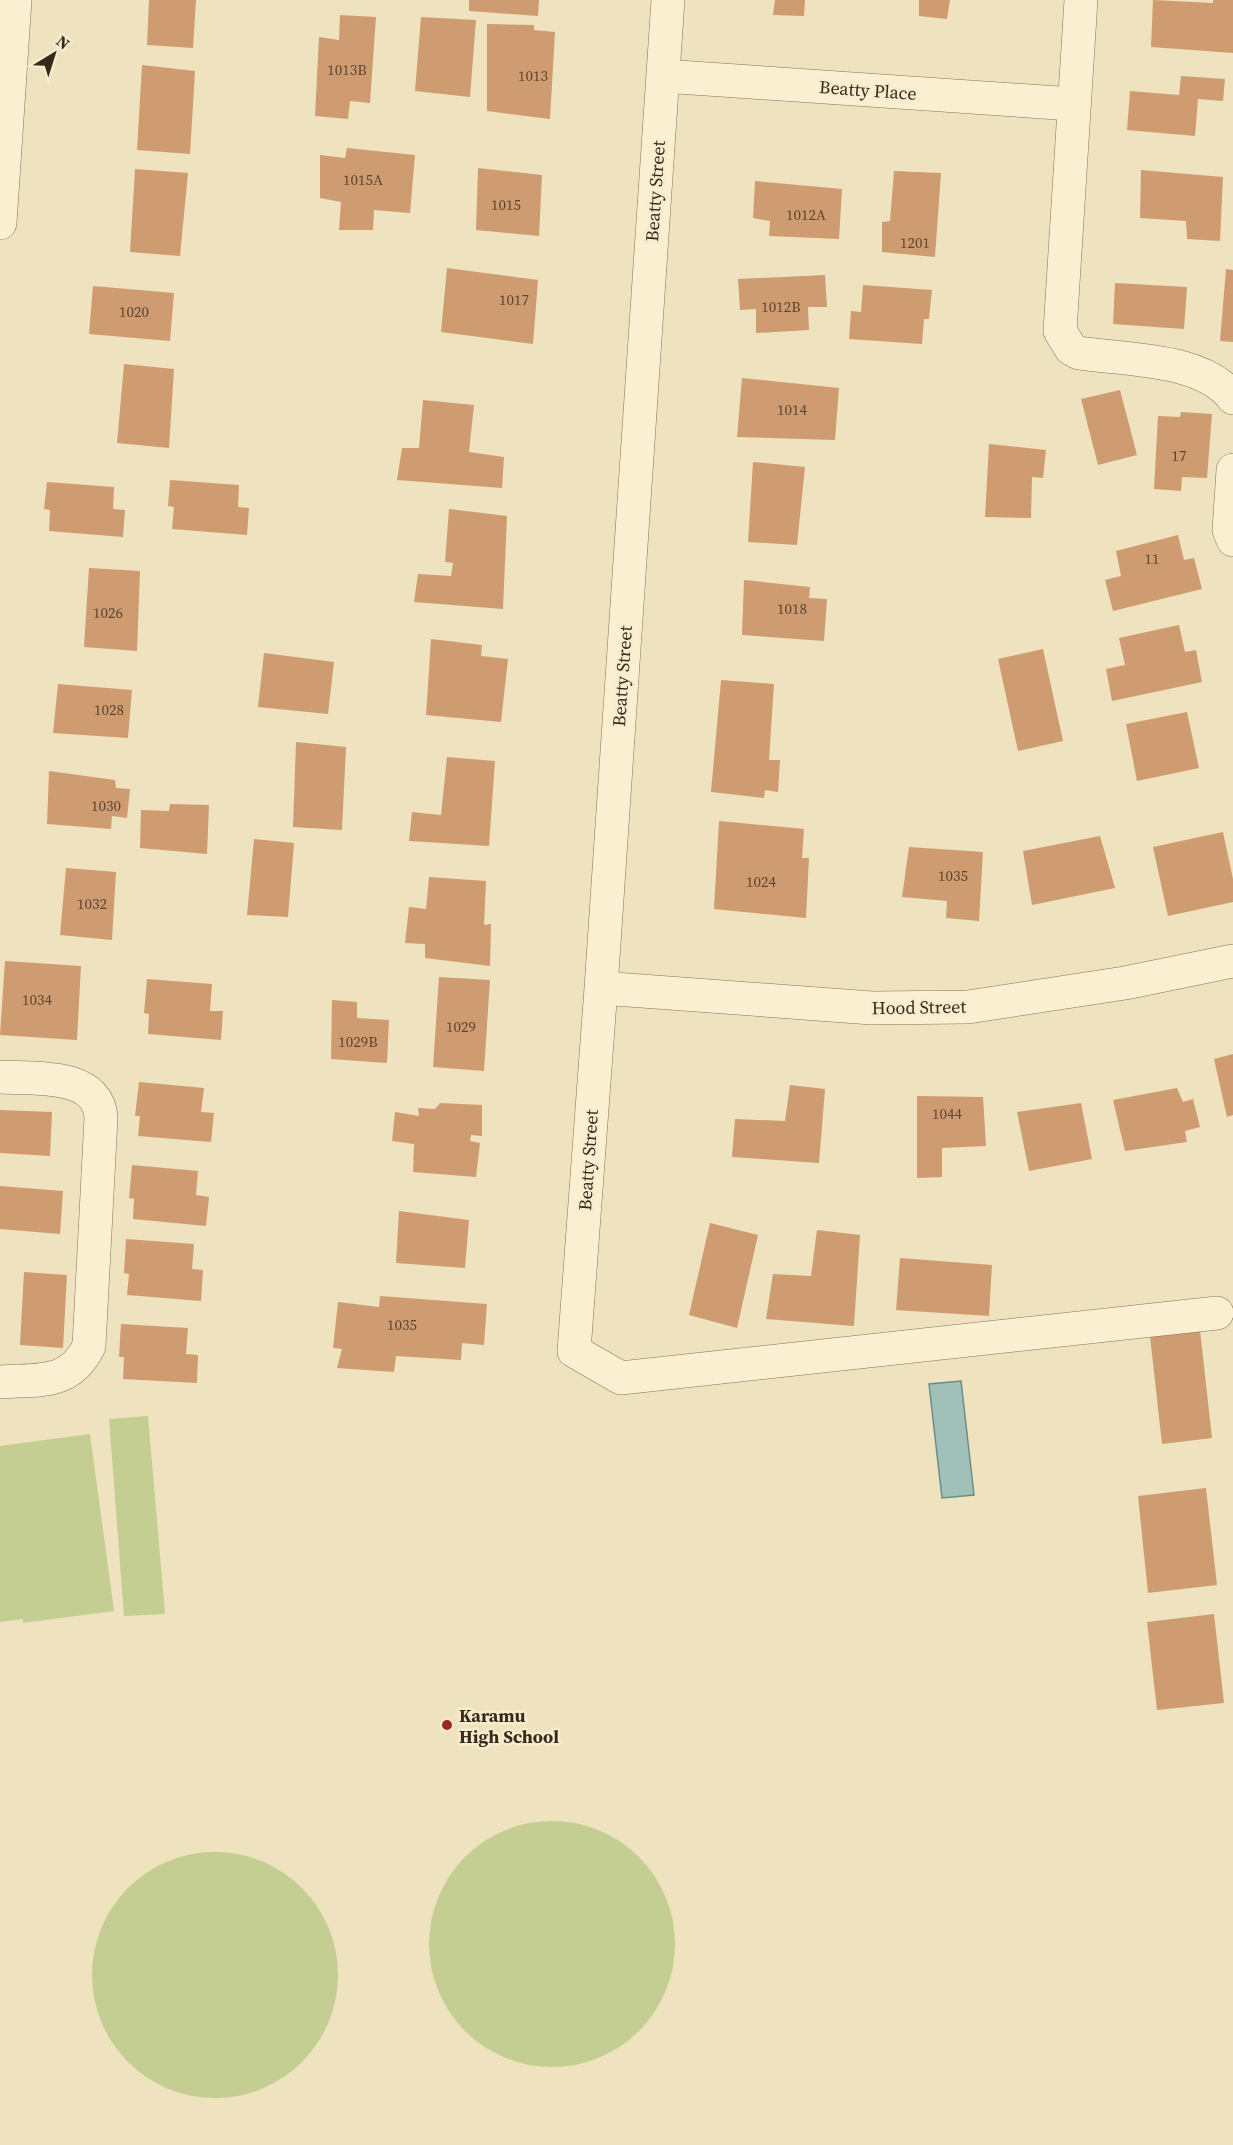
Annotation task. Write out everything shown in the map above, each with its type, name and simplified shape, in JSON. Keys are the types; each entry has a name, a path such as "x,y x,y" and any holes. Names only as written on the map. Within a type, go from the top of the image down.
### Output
{"street":[{"path":"0,223 15,0"},
{"name":"Beatty Street","path":"668,0 574,1351 621,1378 1217,1314"},
{"path":"1081,0 1072,104 1060,331 1071,348 1079,353 1188,368 1214,378 1233,398"},
{"name":"Beatty Place","path":"663,76 1072,104"},
{"path":"1233,470 1229,530 1233,540"},
{"name":"Hood Street","path":"601,988 872,1008 968,1007 1105,987 1233,961"},
{"path":"0,1077 77,1084 97,1100 101,1118 89,1346 82,1359 64,1376 0,1382"}],"green space":[{"path":"148,1416 165,1614 124,1616 109,1419"},
{"path":"90,1434 114,1611 23,1623 23,1619 0,1622 0,1446"},
{"path":"552,1821 576,1824 599,1831 620,1842 639,1857 654,1876 665,1897 672,1920 675,1944 672,1968 665,1991 654,2012 639,2031 620,2046 599,2057 576,2064 552,2067 528,2064 505,2057 484,2046 465,2031 450,2012 439,1991 432,1968 429,1944 432,1920 439,1897 450,1876 465,1857 484,1842 505,1831 528,1824"},
{"path":"215,1852 239,1855 262,1862 283,1873 302,1888 317,1907 328,1928 335,1951 338,1975 335,1999 328,2022 317,2043 302,2062 283,2077 262,2088 239,2095 215,2098 191,2095 168,2088 147,2077 128,2062 113,2043 102,2022 95,1999 92,1975 95,1951 102,1928 113,1907 128,1888 147,1873 168,1862 191,1855"}],"water":[{"path":"961,1381 974,1495 942,1498 929,1384"}],"building":[{"path":"149,0 196,0 193,48 147,45"},
{"path":"469,0 539,0 538,16 469,11"},
{"path":"775,0 805,0 804,16 773,15"},
{"path":"919,0 950,0 947,19 919,16"},
{"path":"1153,0 1213,3 1213,0 1233,0 1233,53 1151,47"},
{"path":"340,15 376,17 370,103 350,101 348,119 315,116 319,37 339,40"},
{"path":"421,17 476,20 470,97 415,91"},
{"path":"487,24 534,25 534,30 555,32 550,119 487,111"},
{"path":"142,65 195,71 190,154 137,150"},
{"path":"1181,76 1225,79 1223,101 1198,99 1195,136 1127,130 1130,91 1179,95"},
{"path":"347,148 415,155 410,213 374,210 373,230 339,230 341,202 320,198 320,155 345,158"},
{"path":"478,168 542,175 539,236 476,230"},
{"path":"135,169 188,173 180,256 130,252"},
{"path":"1141,170 1223,177 1220,241 1187,239 1186,221 1140,218"},
{"path":"894,171 941,173 935,257 882,252 882,222 890,221"},
{"path":"755,181 842,189 839,239 769,236 770,221 753,218"},
{"path":"447,268 538,280 533,344 441,332"},
{"path":"1226,269 1233,270 1233,342 1220,341"},
{"path":"825,275 827,307 808,307 809,330 756,333 756,309 740,310 738,279"},
{"path":"1115,283 1187,287 1184,329 1113,324"},
{"path":"863,285 932,290 929,319 924,319 922,344 849,339 851,311 861,312"},
{"path":"93,286 174,293 170,341 89,334"},
{"path":"124,364 174,369 169,448 117,443"},
{"path":"742,378 839,388 835,440 737,437"},
{"path":"1120,390 1137,455 1098,465 1081,399"},
{"path":"423,400 474,405 469,452 504,457 502,488 397,480 402,448 419,448"},
{"path":"1181,412 1212,414 1207,478 1182,477 1181,491 1154,489 1158,416 1180,417"},
{"path":"989,444 1046,450 1043,478 1032,477 1031,518 985,517"},
{"path":"753,462 805,467 797,545 748,542"},
{"path":"170,480 239,485 238,507 249,508 247,535 172,529 174,507 168,506"},
{"path":"47,482 114,487 113,509 125,510 123,537 49,531 50,510 44,509"},
{"path":"449,509 507,516 503,609 414,602 418,574 451,576 453,563 445,562"},
{"path":"1178,535 1184,560 1194,558 1202,589 1113,611 1105,580 1121,576 1116,551"},
{"path":"89,568 140,571 137,651 84,647"},
{"path":"744,580 810,587 809,598 827,599 824,641 742,635"},
{"path":"1179,625 1185,652 1196,650 1202,682 1112,701 1106,669 1125,665 1119,638"},
{"path":"431,639 482,645 481,656 508,659 501,722 426,715"},
{"path":"1043,649 1063,741 1018,751 998,659"},
{"path":"264,653 334,662 328,714 258,707"},
{"path":"721,680 774,684 769,760 780,760 778,792 765,790 764,798 711,792"},
{"path":"58,684 132,690 128,738 53,733"},
{"path":"1187,712 1199,768 1137,781 1126,724"},
{"path":"296,742 346,747 342,830 293,827"},
{"path":"447,757 495,761 489,846 409,841 412,812 441,815"},
{"path":"49,771 115,780 116,788 130,789 127,818 112,816 111,829 47,824"},
{"path":"170,804 209,805 207,854 140,848 141,810 169,811"},
{"path":"719,821 804,829 802,858 809,858 806,918 714,909"},
{"path":"1223,832 1233,879 1233,902 1168,916 1153,847"},
{"path":"1100,836 1115,888 1032,905 1023,851"},
{"path":"254,839 294,843 288,917 247,915"},
{"path":"909,847 983,852 979,921 946,918 947,901 902,897"},
{"path":"66,868 116,872 112,940 60,935"},
{"path":"429,877 486,881 484,925 491,924 490,966 425,958 425,944 405,943 409,907 426,909"},
{"path":"5,961 81,966 77,1040 0,1035"},
{"path":"439,977 490,980 484,1071 433,1067"},
{"path":"147,979 212,984 210,1011 223,1011 221,1040 148,1034 149,1014 144,1013"},
{"path":"332,1000 357,1002 357,1018 389,1020 387,1063 331,1059"},
{"path":"1233,1054 1233,1115 1227,1117 1214,1059"},
{"path":"139,1082 204,1088 201,1112 214,1113 211,1142 138,1136 140,1116 135,1116"},
{"path":"790,1085 825,1089 819,1163 732,1157 735,1119 785,1121"},
{"path":"1177,1088 1183,1102 1193,1099 1200,1127 1185,1131 1187,1142 1125,1151 1113,1100"},
{"path":"917,1096 983,1097 986,1146 942,1148 942,1177 917,1178"},
{"path":"440,1103 482,1105 482,1136 471,1135 470,1141 480,1143 476,1177 413,1172 414,1144 392,1141 395,1112 419,1116 418,1108 435,1109"},
{"path":"1081,1103 1092,1159 1029,1171 1017,1112"},
{"path":"0,1110 52,1112 50,1156 0,1153"},
{"path":"132,1165 198,1171 196,1195 209,1197 206,1226 133,1219 134,1199 129,1198"},
{"path":"0,1186 63,1191 60,1234 0,1229"},
{"path":"399,1211 469,1220 465,1268 396,1263"},
{"path":"710,1223 758,1235 737,1328 689,1315"},
{"path":"817,1230 860,1235 854,1326 766,1319 773,1274 811,1276"},
{"path":"126,1239 194,1244 192,1269 203,1270 201,1301 127,1295 129,1274 124,1273"},
{"path":"900,1258 992,1265 989,1316 896,1310"},
{"path":"24,1272 67,1275 63,1348 20,1345"},
{"path":"380,1296 487,1304 484,1345 462,1343 461,1360 396,1356 394,1372 337,1368 342,1349 333,1348 338,1302 379,1307"},
{"path":"121,1324 188,1328 186,1354 198,1355 197,1383 123,1379 124,1357 119,1357"},
{"path":"1200,1330 1212,1438 1162,1444 1150,1336"},
{"path":"1206,1488 1217,1585 1148,1593 1138,1496"},
{"path":"1214,1614 1224,1703 1157,1710 1147,1622"}],"place":[{"name":"Karamu High School","path":"447,1725"}]}
